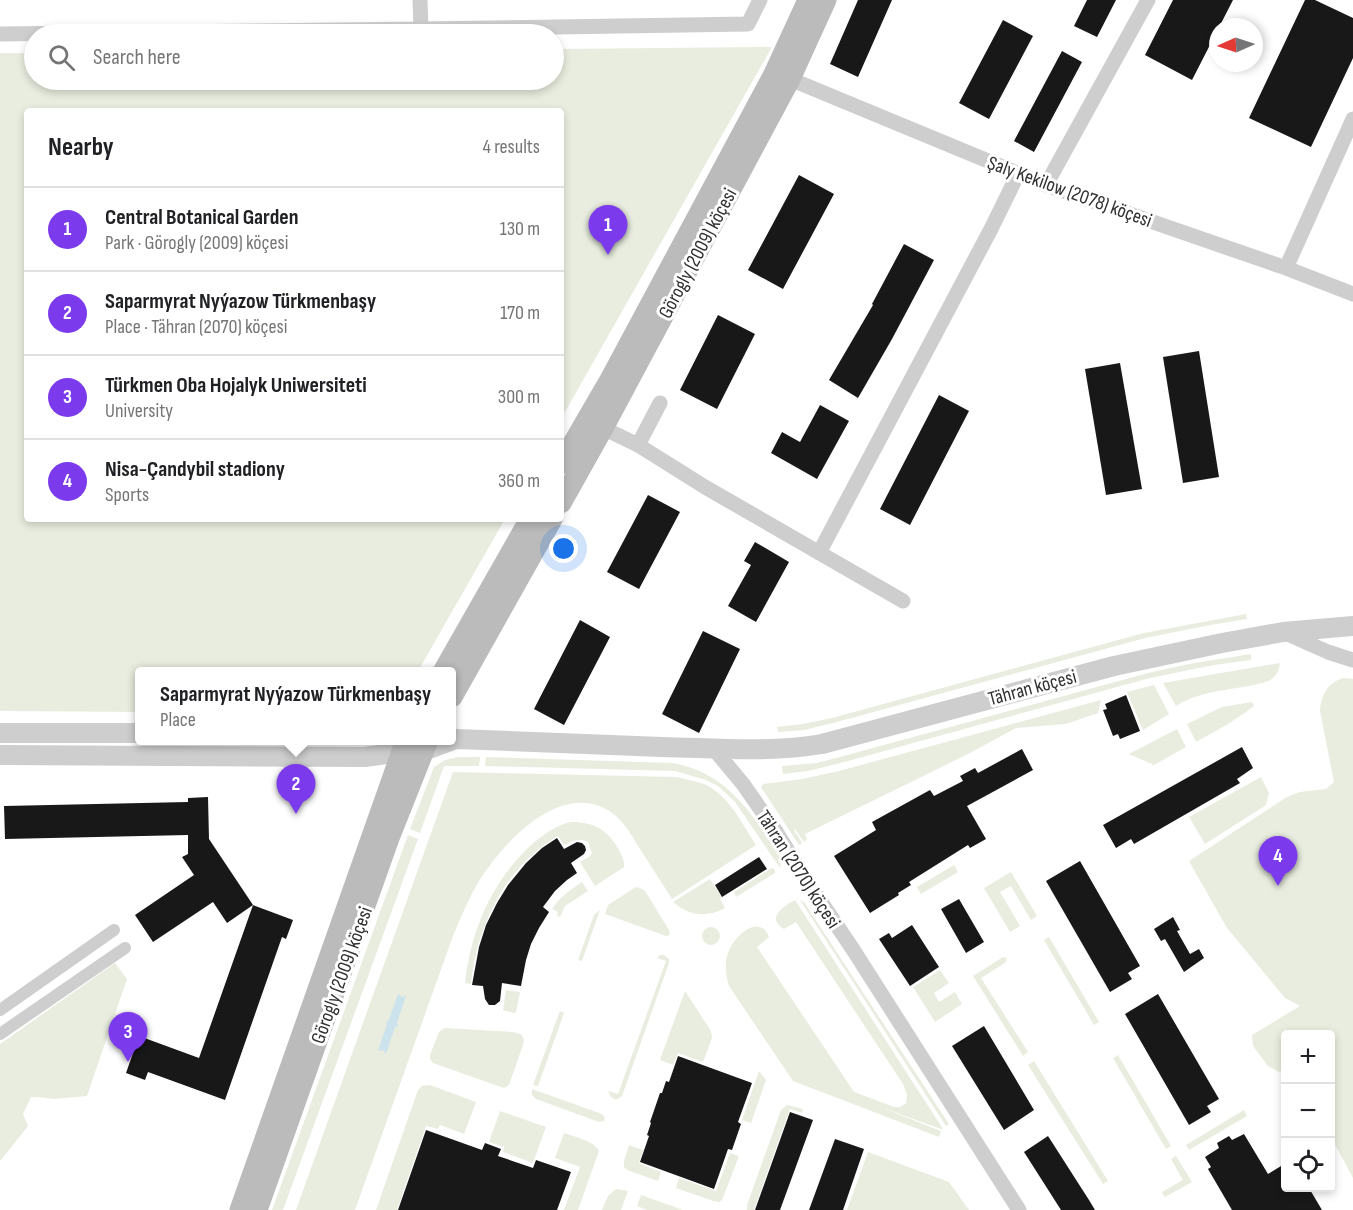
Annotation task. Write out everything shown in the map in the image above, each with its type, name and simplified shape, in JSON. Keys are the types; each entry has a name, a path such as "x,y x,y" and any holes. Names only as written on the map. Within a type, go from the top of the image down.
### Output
{"main road":[{"name":"Görogly (2009) köçesi","path":"564,459 611,378 774,75 808,0"},
{"name":"Görogly (2009) köçesi","path":"564,498 790,79 826,0"},
{"path":"446,667 528,522"},
{"path":"456,690 550,522"},
{"name":"Görogly (2009) köçesi","path":"240,1210 415,746"},
{"name":"Görogly (2009) köçesi","path":"257,1210 389,838 415,746"}],"street":[{"path":"420,0 421,24"},
{"path":"564,27 748,24 760,0"},
{"path":"1046,185 1148,0"},
{"path":"0,34 24,34"},
{"name":"Şaly Kekilow (2078) köçesi","path":"790,79 1046,185 1286,268 1353,294"},
{"path":"1286,268 1353,119"},
{"path":"819,553 1018,174"},
{"path":"638,446 660,403"},
{"path":"603,428 638,446 903,601"},
{"name":"Tähran köçesi","path":"712,748 776,749 822,744 1114,666 1283,632 1353,626"},
{"path":"1283,632 1328,652 1353,660"},
{"path":"0,733 135,733"},
{"path":"456,739 712,748"},
{"path":"0,755 365,757 415,746"},
{"name":"Tähran (2070) köçesi","path":"712,748 742,784 775,830 1019,1210"},
{"path":"0,1010 114,930"},
{"path":"0,1034 125,948"}],"shaded area":[{"path":"772,47 564,414 564,108 24,108 24,522 503,522 420,667 135,667 135,712 0,711 0,53 24,53 24,90 564,90 564,49"},
{"path":"1246,614 1247,619 1145,638 833,723 804,730 778,732 777,727 832,718 1144,633"},
{"path":"1251,654 1251,660 1150,678 837,764 783,774 782,766 817,763 1148,673"},
{"path":"1280,663 1277,674 1269,681 1198,696 1176,706 1163,683"},
{"path":"1353,679 1353,1178 1335,1144 1335,1030 1281,1030 1281,1071 1268,1066 1253,1046 1252,1035 1300,1006 1285,998 1227,928 1189,861 1287,797 1300,792 1326,789 1334,782 1320,711 1326,691 1337,680"},
{"path":"1154,685 1169,714 1143,730 1127,692"},
{"path":"1101,700 1098,713 1066,724 1016,728 805,834 807,839 804,842 795,829 802,843 799,845 761,787 763,784 839,771"},
{"path":"1252,702 1254,706 1246,712 1196,742 1187,724 1222,707"},
{"path":"1177,729 1186,747 1154,765 1129,754"},
{"path":"458,757 480,757 479,766 444,766 420,833 410,829 434,767 445,760"},
{"path":"486,757 672,763 702,772 715,779 737,798 757,822 777,850 781,863 780,868 735,802 718,786 706,780 675,771 485,766"},
{"path":"453,772 676,777 690,780 704,784 721,795 756,845 672,899 628,830 611,812 591,804 571,804 552,810 533,821 500,853 476,886 467,904 453,936 355,1210 296,1210"},
{"path":"1261,777 1269,793 1266,805 1205,844 1189,817"},
{"path":"571,822 592,825 607,834 621,853 624,867 595,886 580,862 592,853 588,842 579,840 564,845 558,836 540,849 523,863 497,899 480,940 471,984 465,983 472,945 484,910 503,877 528,848 554,829"},
{"path":"408,835 418,839 283,1210 272,1210"},
{"path":"954,865 958,872 921,894 917,887"},
{"path":"772,868 775,873 736,897 734,892"},
{"path":"1011,872 1037,916 1031,920 1011,886 1000,892 1020,926 1010,932 984,888"},
{"path":"710,879 722,897 720,899 725,908 712,913 698,914 685,910 673,902"},
{"path":"582,882 588,891 565,906 560,917 557,916 558,912 552,909"},
{"path":"636,887 645,891 669,930 669,935 666,936 605,914 608,905"},
{"path":"795,900 943,1129 880,1107 941,1131 939,1137 793,1081 729,986 726,974 727,957 735,940 753,927 765,930 769,937 757,947 854,1092 894,1107 900,1107 906,1103 907,1095 903,1084 796,922 784,929 776,921 778,913"},
{"path":"800,900 804,902 949,1124 946,1126"},
{"path":"600,910 582,961 578,960 594,915"},
{"path":"711,927 717,930 720,936 717,942 711,945 705,942 702,936 705,930"},
{"path":"1049,937 1099,1022 1094,1025 1044,940"},
{"path":"660,955 669,959 669,963 622,1096 614,1099 608,1091 618,1094 666,961 657,958"},
{"path":"1003,957 1007,958 1006,962 981,978 1028,1052 1023,1056 973,976"},
{"path":"115,963 127,979 87,1096 54,1099 31,1097 23,1114 28,1126 0,1160 0,1044"},
{"path":"940,970 949,983 934,993 939,1002 955,992 962,1004 935,1022 913,987"},
{"path":"506,990 520,992 514,1013 503,1010"},
{"path":"685,991 711,1031 712,1038 703,1062 678,1053 673,1065 660,1060"},
{"path":"560,1011 564,1013 538,1086 533,1085"},
{"path":"445,1028 514,1032 522,1035 523,1045 509,1085 504,1088 433,1063 430,1055 439,1032"},
{"path":"1118,1055 1171,1146 1166,1149 1113,1058"},
{"path":"1034,1061 1108,1181 1103,1184 1028,1065"},
{"path":"759,1071 766,1080 751,1123 742,1120"},
{"path":"430,1085 476,1102 464,1134 440,1125 438,1129 426,1126 397,1210 376,1210 418,1090 422,1086"},
{"path":"532,1089 602,1114 604,1121 599,1122 536,1099 532,1095"},
{"path":"787,1105 803,1109 802,1113 790,1109 754,1210 747,1210 781,1110"},
{"path":"1244,1110 1247,1116 1189,1150 1186,1145"},
{"path":"500,1111 546,1127 533,1163 503,1152 504,1147 489,1142"},
{"path":"564,1133 588,1142 599,1151 578,1210 564,1210 580,1167 555,1158"},
{"path":"629,1145 643,1150 639,1163 661,1172 658,1181 624,1167"},
{"path":"868,1152 949,1182 969,1210 847,1210"},
{"path":"730,1153 739,1156 722,1200 719,1202 676,1188 679,1178 716,1191"},
{"path":"1176,1156 1192,1182 1165,1197 1162,1192 1183,1180 1171,1159"},
{"path":"616,1189 628,1191 621,1210 602,1210 608,1196"},
{"path":"641,1195 683,1210 647,1210 637,1206"}],"water":[{"path":"398,994 402,997 406,996 398,1026 395,1027 386,1054 383,1050 378,1051 386,1022 389,1020"}],"building":[{"path":"858,0 892,0 858,77 830,64"},
{"path":"1087,0 1116,0 1097,37 1074,26"},
{"path":"1173,0 1233,0 1224,18 1209,18 1209,47 1192,80 1145,55"},
{"path":"1305,0 1315,0 1353,18 1353,58 1311,147 1249,118"},
{"path":"1003,20 1033,36 989,119 959,103"},
{"path":"1062,51 1082,62 1034,152 1014,141"},
{"path":"799,175 834,194 783,289 748,270"},
{"path":"904,244 934,260 858,398 829,380 873,305"},
{"path":"718,315 755,334 717,409 680,390"},
{"path":"1199,351 1219,477 1183,483 1163,357"},
{"path":"1120,363 1142,489 1106,495 1085,369"},
{"path":"939,395 969,411 910,525 880,509"},
{"path":"820,405 849,421 817,479 771,453 782,432 800,442"},
{"path":"648,495 680,512 639,589 607,572"},
{"path":"755,542 789,562 756,622 728,606 751,565 744,561"},
{"path":"580,620 610,637 564,725 534,709"},
{"path":"703,631 740,649 699,733 662,714"},
{"path":"1126,695 1140,731 1120,739 1118,734 1113,736 1103,710 1107,709 1105,704"},
{"path":"1242,747 1253,768 1237,779 1240,783 1134,844 1131,839 1116,848 1103,825"},
{"path":"1022,749 1033,770 967,806 986,839 970,848 968,845 909,882 911,885 898,893 899,895 870,913 834,856 876,830 872,822 930,790 934,796 963,781 960,776 975,768 978,773"},
{"path":"208,797 209,839 253,905 227,923 213,902 153,942 135,915 194,875 182,857 188,854 188,835 5,839 4,806 188,802 188,798"},
{"path":"557,838 564,849 577,842 585,846 584,854 571,863 577,873 555,891 543,907 549,912 531,944 521,986 502,983 500,1001 495,1005 489,1005 485,999 483,986 472,985 479,947 486,925 508,885 526,863"},
{"path":"759,857 767,869 722,897 715,885"},
{"path":"1080,861 1140,966 1128,973 1132,979 1110,992 1046,881"},
{"path":"959,899 984,942 966,953 941,909"},
{"path":"253,905 293,920 286,939 282,937 225,1100 148,1072 145,1080 126,1073 139,1036 199,1058"},
{"path":"1173,917 1180,930 1177,931 1190,954 1199,949 1204,958 1184,972 1165,939 1161,941 1154,929"},
{"path":"912,925 939,967 910,986 879,939 889,933 892,938"},
{"path":"1158,994 1219,1099 1207,1106 1211,1112 1189,1125 1125,1014"},
{"path":"984,1026 1034,1110 1004,1130 952,1046"},
{"path":"678,1056 752,1083 738,1122 741,1124 732,1150 728,1149 714,1189 640,1162 660,1093 666,1081 669,1082"},
{"path":"790,1112 813,1120 780,1210 755,1210"},
{"path":"426,1130 482,1150 485,1143 501,1149 498,1156 533,1168 536,1160 571,1172 557,1210 398,1210"},
{"path":"1244,1134 1268,1174 1281,1166 1281,1192 1311,1192 1322,1210 1232,1210 1208,1169 1211,1167 1205,1157 1219,1148 1217,1143 1229,1136 1232,1140"},
{"path":"1048,1136 1095,1210 1061,1210 1024,1152"},
{"path":"835,1139 864,1149 843,1210 809,1210"}],"place":[{"name":"Central Botanical Garden","path":"608,255"},
{"name":"Saparmyrat Nyýazow Türkmenbaşy","path":"296,814"},
{"name":"Nisa-Çandybil stadiony","path":"1278,886"},
{"name":"Türkmen Oba Hojalyk Uniwersiteti","path":"128,1062"}]}
